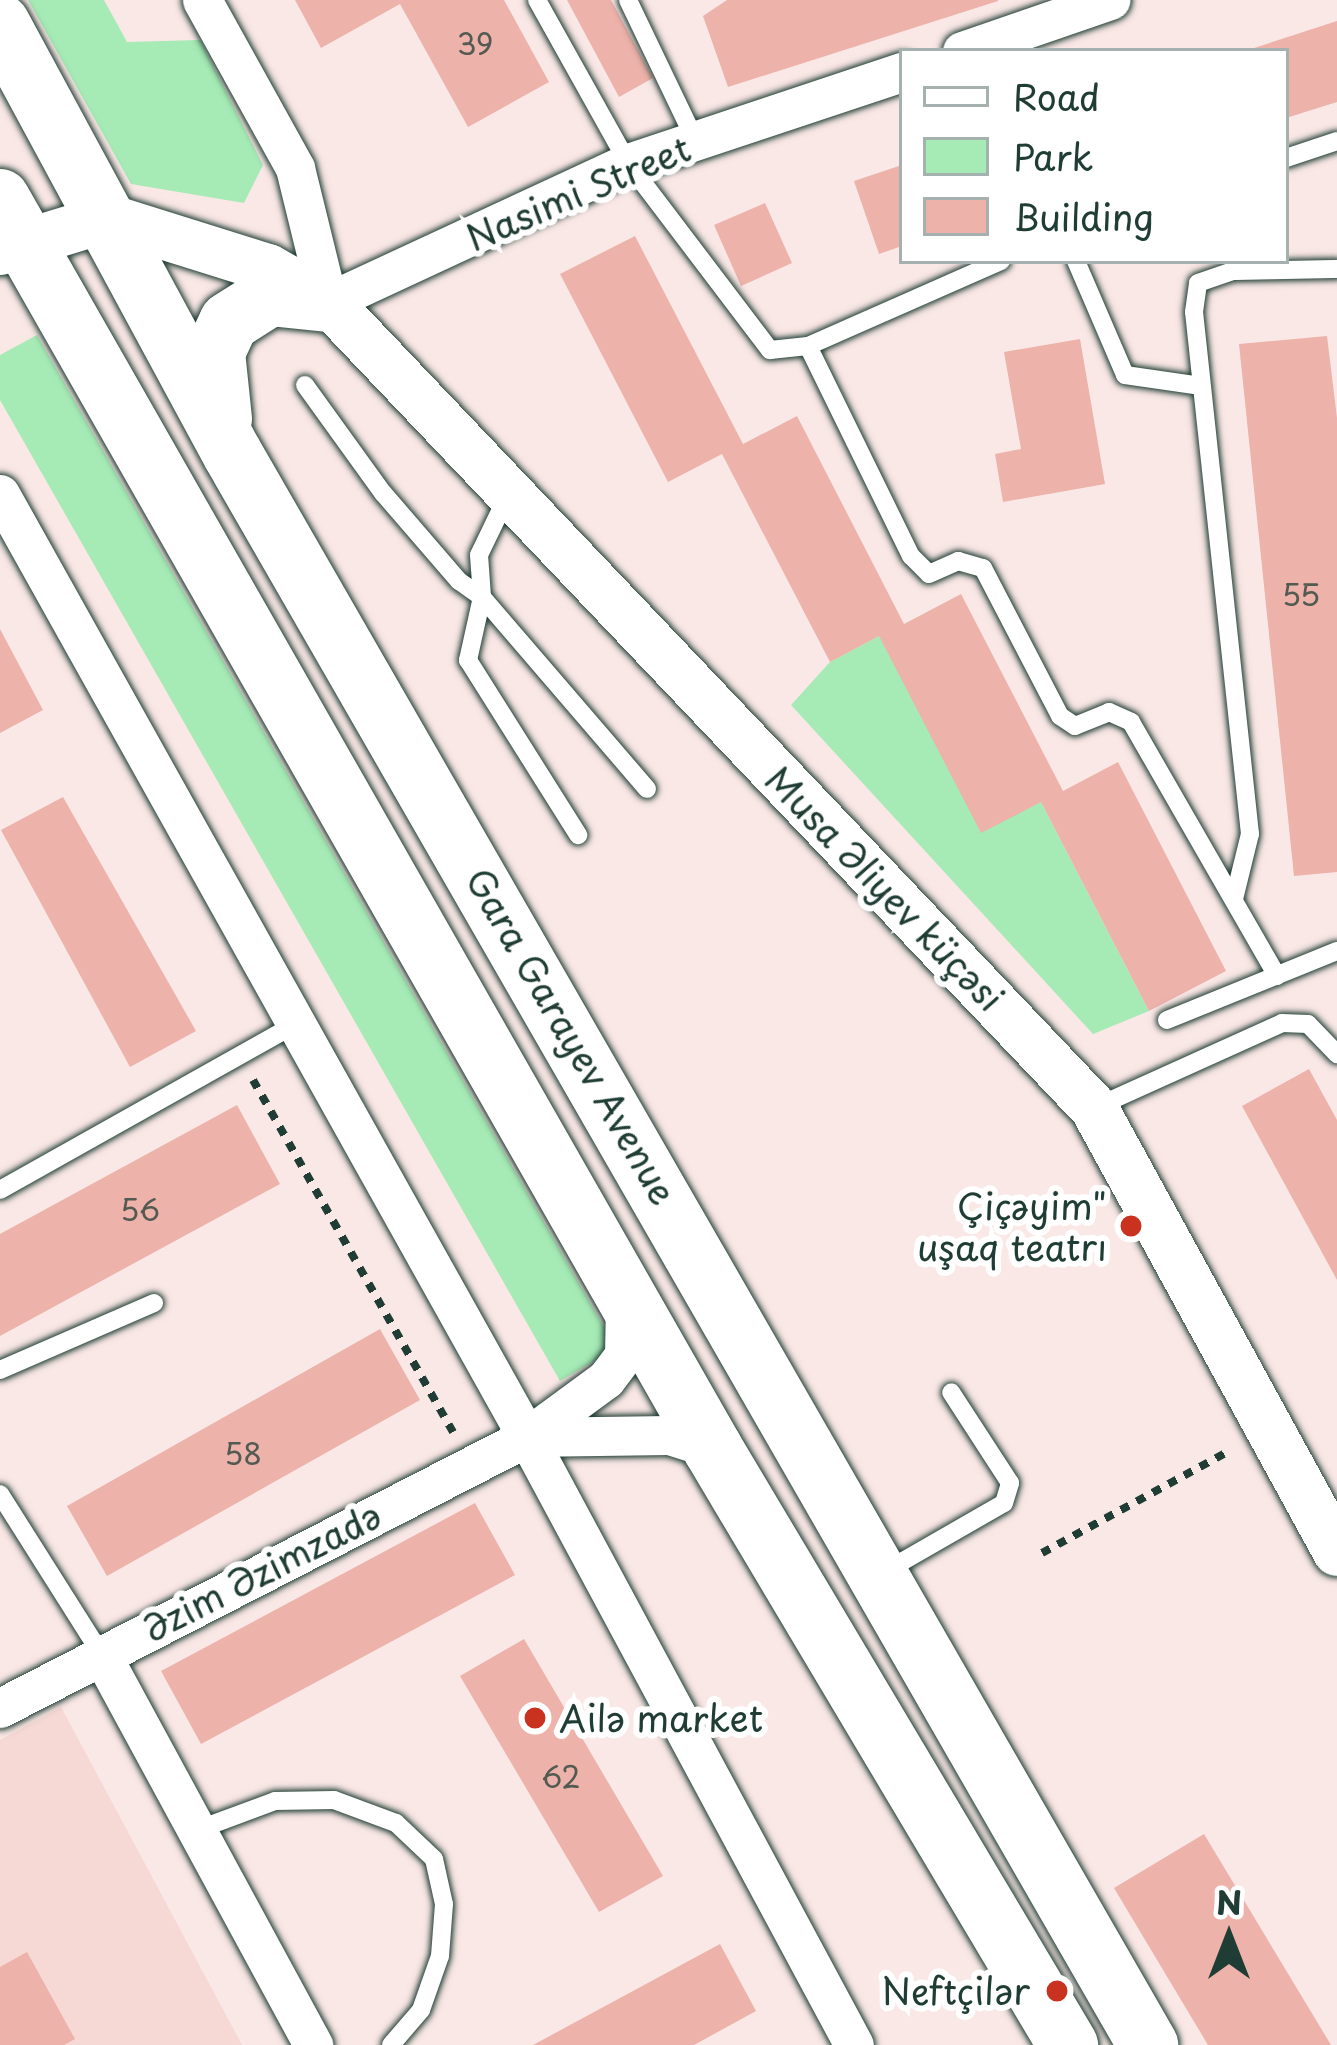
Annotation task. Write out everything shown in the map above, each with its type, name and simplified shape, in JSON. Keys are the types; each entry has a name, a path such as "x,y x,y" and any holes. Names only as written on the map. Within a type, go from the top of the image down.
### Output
{"main road":[{"name":"Gara Garayev Avenue","path":"0,24 232,453 1148,2045"},
{"path":"8,230 713,1449 1068,2045"},
{"path":"232,453 214,368 220,335 241,310 270,296 328,302"}],"street":[{"name":"Musa Əliyev küçəsi","path":"202,0 295,168 328,302"},
{"path":"971,48 1110,0"},
{"name":"Nasimi Street","path":"328,302 628,164 899,73"},
{"name":"Musa Əliyev küçəsi","path":"108,218 268,268 328,302 1094,1108 1337,1552"},
{"path":"8,230 108,218"},
{"path":"4,513 527,1437 854,2045"},
{"name":"Əzim Əzimzadə","path":"0,1708 527,1437 606,1378 624,1355 623,1292"},
{"path":"527,1437 669,1435 713,1449"},
{"path":"101,1654 313,2045"}],"lane":[{"path":"537,0 628,164 770,350 808,346 994,264"},
{"path":"635,3 697,142"},
{"path":"1289,157 1337,141"},
{"path":"1077,264 1125,375 1202,386"},
{"path":"1234,899 1250,833 1202,386 1198,283 1232,272 1337,269"},
{"path":"808,346 910,556 929,574 958,561 982,568 1060,716 1075,726 1109,712 1131,722 1277,976"},
{"path":"305,385 383,493 459,581 482,597 647,789"},
{"path":"509,493 479,555 482,597 468,660 578,835"},
{"path":"1167,1021 1337,951"},
{"path":"1094,1108 1282,1023 1308,1024 1337,1054"},
{"path":"0,1190 296,1024"},
{"path":"0,1370 154,1303"},
{"path":"880,1575 1004,1503 1010,1483 951,1392"},
{"path":"0,1494 101,1654"},
{"path":"196,1829 274,1801 334,1800 396,1823 434,1859 444,1904 440,1956 422,2010 391,2045"}],"path":[{"path":"240,1056 472,1465"},
{"path":"1042,1553 1227,1452"}],"shaded area":[{"path":"61,1707 242,2045 0,2045 0,1740"}],"green space":[{"path":"28,0 104,0 127,42 200,40 263,165 244,203 131,184"},
{"path":"37,335 616,1348 560,1381 0,400 0,355"},
{"path":"879,636 1041,802 1149,1011 1093,1034 791,705 830,662"}],"building":[{"path":"295,0 504,0 549,82 468,127 400,4 321,48"},
{"path":"567,0 611,0 653,78 619,97"},
{"path":"727,0 998,1 728,87 703,16"},
{"path":"1337,21 1337,102 1289,117 1289,48 1254,48"},
{"path":"899,166 899,247 879,254 854,181"},
{"path":"765,203 792,263 741,286 714,225"},
{"path":"635,236 743,444 797,416 904,624 961,594 1063,791 1118,762 1226,971 1149,1011 1041,802 981,833 879,636 830,662 722,454 668,482 560,274"},
{"path":"1327,336 1337,418 1337,872 1294,876 1239,344"},
{"path":"1080,339 1105,484 1003,502 995,454 1021,449 1004,352"},
{"path":"0,629 43,710 0,733"},
{"path":"63,797 196,1031 130,1067 1,830"},
{"path":"1309,1069 1337,1120 1337,1280 1242,1106"},
{"path":"237,1105 280,1184 0,1336 0,1234"},
{"path":"380,1329 420,1400 107,1576 67,1506"},
{"path":"475,1503 515,1575 201,1744 161,1671"},
{"path":"524,1639 663,1876 599,1912 460,1676"},
{"path":"1204,1834 1331,2045 1208,2045 1114,1888"},
{"path":"720,1944 756,2011 694,2045 533,2045"},
{"path":"27,1952 75,2039 64,2045 0,2045 0,1967"}],"place":[{"name":"Çiçəyim\" uşaq teatrı","path":"1131,1226"},
{"name":"Ailə market","path":"535,1718"},
{"name":"Neftçilər","path":"1057,1991"}]}
